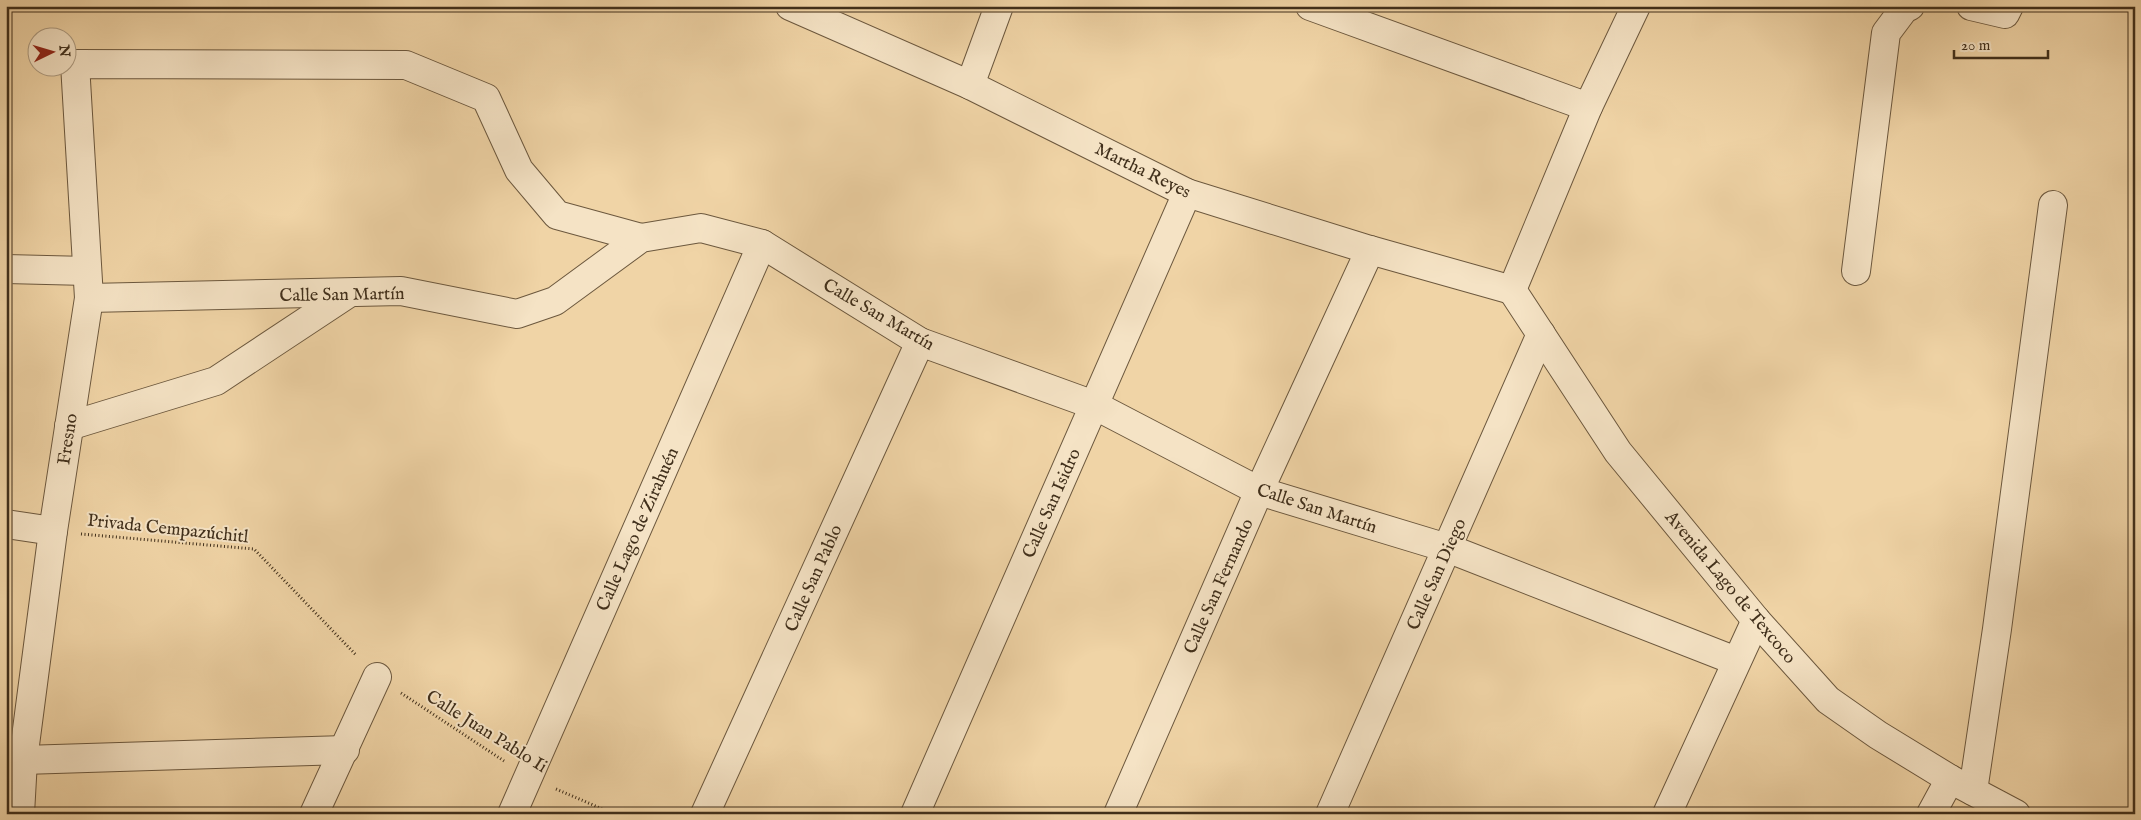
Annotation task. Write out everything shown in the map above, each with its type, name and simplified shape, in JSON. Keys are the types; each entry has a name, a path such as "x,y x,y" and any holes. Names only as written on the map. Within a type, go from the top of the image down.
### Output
{"street":[{"name":"Martha Reyes","path":"790,6 970,85 1187,193 1370,250 1512,290"},
{"path":"970,85 999,6"},
{"path":"1310,6 1588,107"},
{"path":"1512,290 1588,107 1636,6"},
{"path":"1856,271 1886,33 1904,9 1910,6"},
{"path":"1971,6 2005,14 2009,6"},
{"name":"Fresno","path":"20,814 23,760 53,531 89,298 74,64 406,65 486,98 519,170 557,215 641,238"},
{"name":"Calle San Isidro","path":"915,814 1187,193"},
{"path":"1931,814 1961,785 1997,630 2053,205"},
{"name":"Calle San Martín","path":"89,298 349,293 401,290 517,314 555,301 641,238 701,228 762,244 920,342 1094,404 1259,491 1447,548 1736,661"},
{"name":"Calle Lago de Zirahuén","path":"512,814 762,244"},
{"name":"Calle San Fernando","path":"1118,814 1259,491 1370,250"},
{"path":"6,269 88,271"},
{"name":"Avenida Lago de Texcoco","path":"1512,290 1618,452 1756,620 1828,700 1878,735 1961,785 2016,814"},
{"path":"69,426 216,381 349,293"},
{"name":"Calle San Diego","path":"1330,814 1541,334"},
{"name":"Calle San Pablo","path":"705,814 920,342"},
{"path":"6,524 53,531"},
{"path":"1667,814 1756,620"},
{"path":"314,814 377,677"},
{"path":"23,760 345,750"}],"path":[{"name":"Privada Cempazúchitl","path":"53,531 254,549 377,677"},
{"name":"Calle Juan Pablo Ii","path":"377,677 529,777 614,814"}]}
